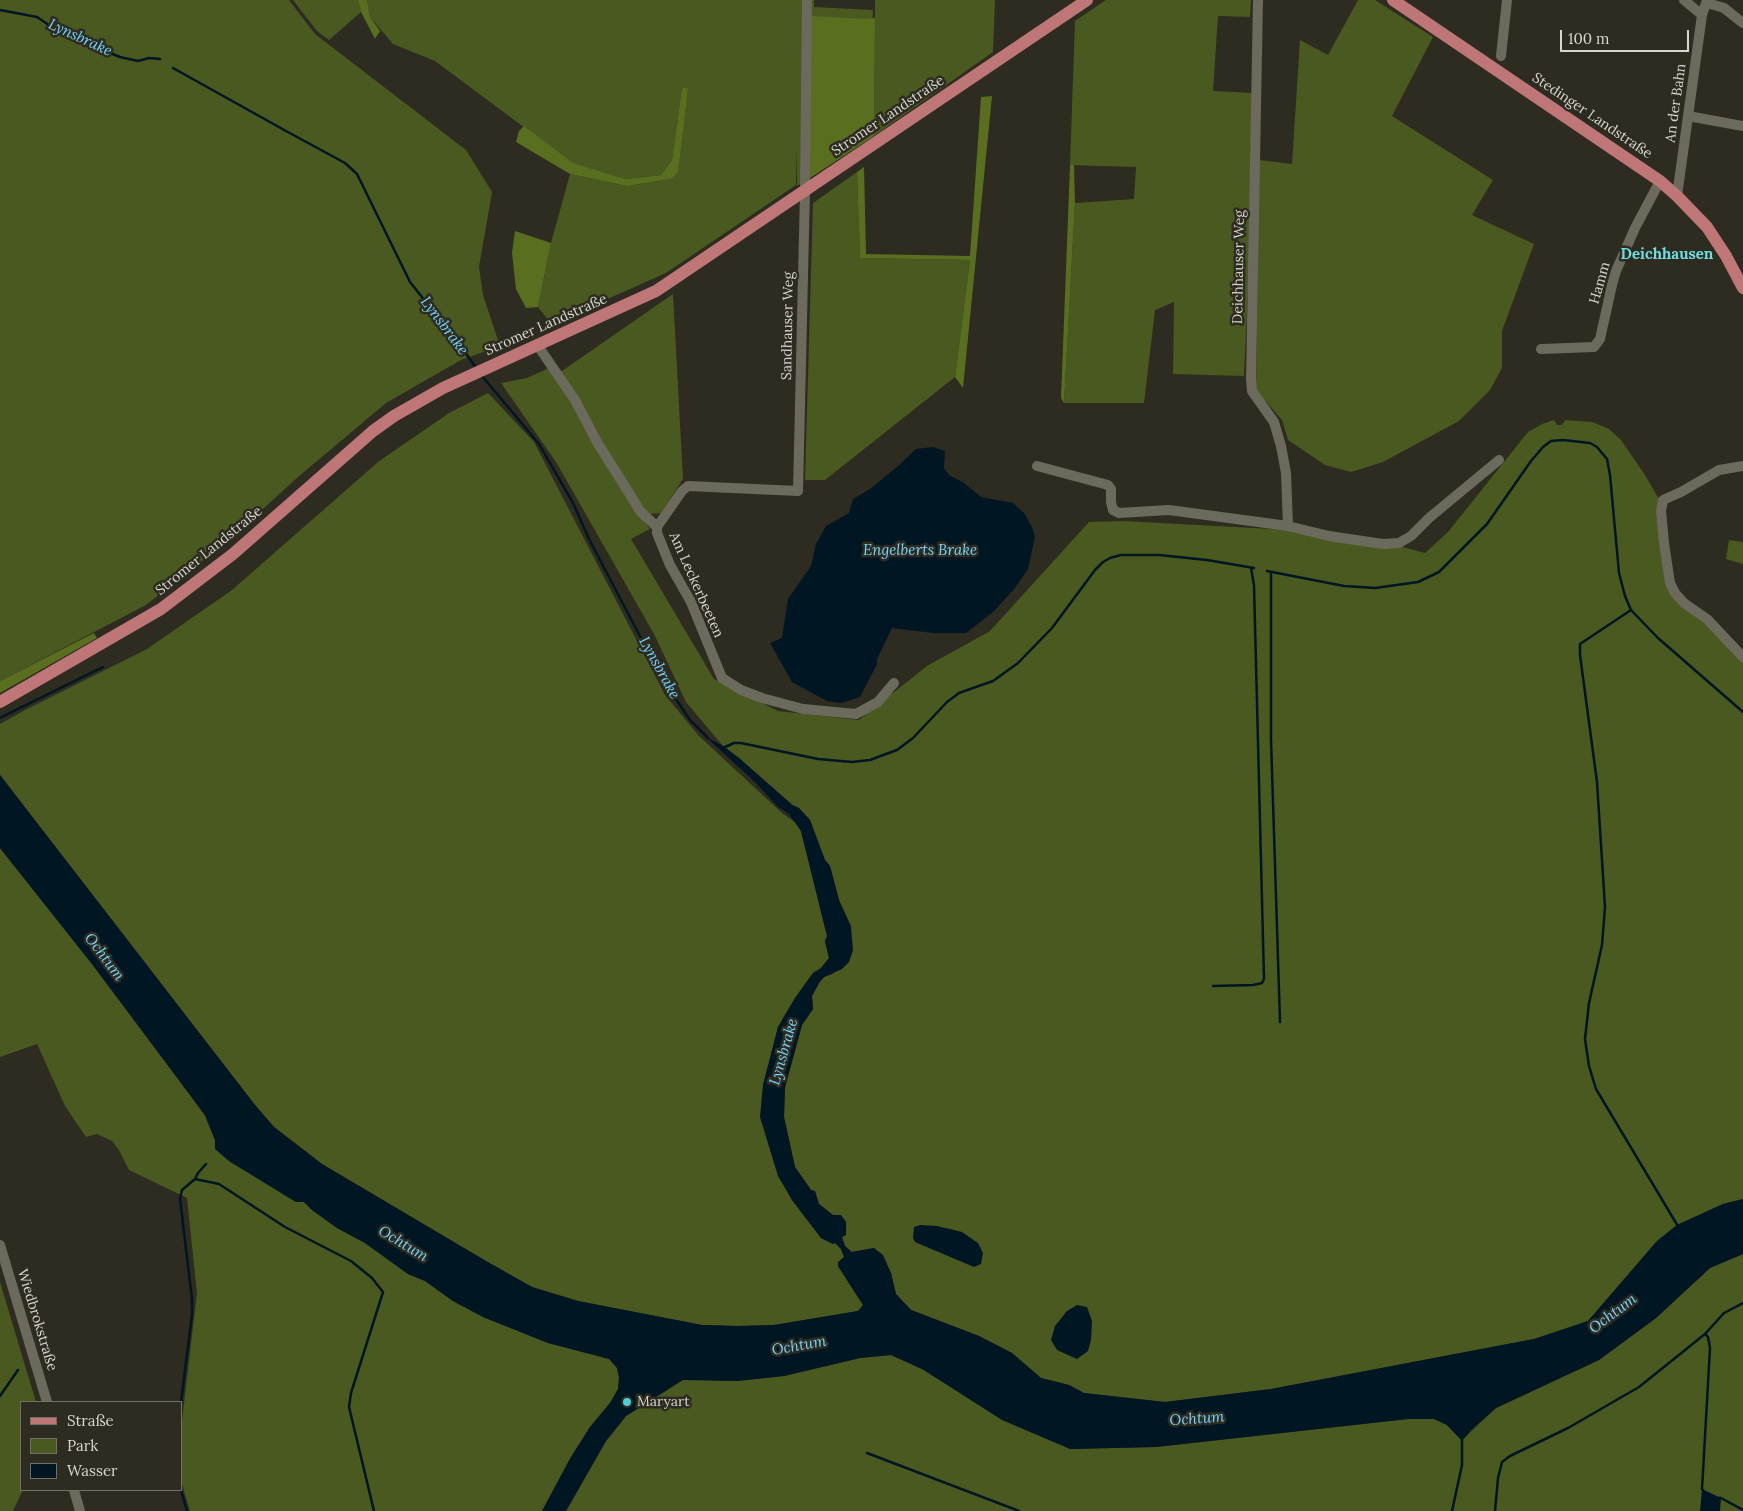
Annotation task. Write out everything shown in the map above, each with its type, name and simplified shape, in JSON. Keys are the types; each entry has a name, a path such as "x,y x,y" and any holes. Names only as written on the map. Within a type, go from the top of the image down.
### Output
{"main road":[{"name":"Stromer Landstraße","path":"0,702 161,609 234,554 373,431 422,399 478,371 538,346 656,291 1087,0"},
{"name":"Stedinger Landstraße","path":"1393,0 1660,181 1678,196 1707,227 1726,256 1743,288"}],"street":[{"name":"Sandhauser Weg","path":"657,527 682,491 688,486 798,491 805,191 807,0"},
{"name":"Deichhauser Weg","path":"1258,0 1251,378 1252,391 1274,422 1281,446 1286,473 1288,526"},
{"path":"1501,56 1507,0"},
{"path":"1684,0 1702,15"},
{"path":"1707,1 1724,8 1743,23"},
{"name":"An der Bahn","path":"1678,196 1702,15 1707,1"},
{"path":"1688,116 1743,126"},
{"name":"Hamm","path":"1541,349 1594,347 1600,339 1616,271 1635,228 1660,181"},
{"name":"Am Leckerbeeten","path":"538,346 575,400 597,442 640,511 657,527 657,533 666,557 691,602 722,678 741,690 762,698 803,709 856,714 878,702 894,683"},
{"path":"1037,466 1108,484 1111,489 1113,510 1119,513 1169,510 1288,526 1356,541 1383,544 1399,543 1411,536 1429,518 1500,460"},
{"path":"1743,466 1719,470 1663,500 1661,511 1669,575 1675,593 1684,603 1707,619 1743,657"},
{"name":"Wiedbrokstraße","path":"0,1245 47,1401"},
{"path":"74,1491 80,1511"}],"green space":[{"path":"0,0 289,0 315,34 466,150 492,192 479,267 483,295 500,346 461,360 386,403 298,477 230,539 146,605 0,681"},
{"path":"293,0 358,0 361,12 329,40 317,31"},
{"path":"358,0 367,0 370,17 380,31 375,39 361,12"},
{"path":"367,0 814,0 814,7 873,10 868,139 797,186 797,147 796,185 666,273 551,324 538,307 551,243 570,174 627,186 671,179 688,88 682,87 672,160 661,175 626,179 572,163 435,61 393,44 370,17"},
{"path":"875,0 995,0 993,52 874,136"},
{"path":"1106,0 1251,0 1250,17 1218,16 1213,91 1254,93 1254,159 1244,376 1173,374 1174,302 1155,310 1144,403 1064,403 1075,203 1134,199 1136,167 1070,165 1075,21"},
{"path":"1358,0 1375,0 1433,37 1392,116 1493,180 1472,215 1534,244 1502,331 1502,368 1490,390 1459,421 1383,462 1351,472 1325,465 1288,440 1282,420 1256,390 1259,160 1292,164 1300,40 1328,55"},
{"path":"810,16 875,18 874,136 807,180"},
{"path":"682,87 688,88 678,172 671,179 627,186 570,174 516,142 519,131 524,126 573,163 626,179 661,175 672,160"},
{"path":"992,96 963,388 955,377 970,260 860,258 857,172 864,167 866,254 970,256 981,97"},
{"path":"1070,165 1074,165 1075,203 1064,403 1061,398"},
{"path":"857,172 860,258 970,260 955,377 825,480 805,480 813,203"},
{"path":"515,231 551,243 538,307 526,308 516,289 512,253"},
{"path":"673,294 683,479 661,513 650,514 643,509 559,373"},
{"path":"549,368 573,401 626,495 650,529 631,539 714,679 778,711 859,720 927,666 990,631 1089,522 1123,521 1291,530 1399,546 1425,553 1448,532 1528,432 1554,420 1557,425 1562,425 1565,420 1592,422 1609,429 1621,440 1660,501 1665,573 1701,620 1743,660 1743,1199 1723,1204 1677,1225 1657,1241 1588,1321 1534,1339 1271,1389 1165,1402 1084,1393 1069,1385 1041,1378 1012,1353 979,1336 911,1310 896,1294 891,1273 874,1248 851,1252 845,1246 842,1237 846,1235 846,1222 841,1216 833,1215 819,1204 815,1191 811,1190 795,1167 784,1117 785,1088 802,1025 813,1009 812,996 824,977 833,974 851,926 839,900 830,866 825,860 810,820 799,808 723,746 686,702 654,634 556,462 501,383 527,378"},
{"path":"488,393 534,442 665,695 699,736 782,813 796,823 801,831 827,936 825,942 829,958 821,968 813,973 795,998 778,1027 763,1085 792,1200 821,1238 833,1244 835,1242 841,1249 844,1257 838,1266 863,1305 858,1311 774,1325 702,1325 578,1301 532,1287 322,1164 274,1127 255,1105 0,775 0,724 147,649 232,590 378,462 449,413"},
{"path":"1729,540 1743,542 1743,564 1726,559"},
{"path":"94,633 97,638 0,693 0,681"},
{"path":"0,848 92,964 181,1083 205,1116 215,1140 216,1149 229,1161 296,1202 304,1202 337,1228 365,1243 408,1274 425,1281 453,1301 483,1317 548,1343 610,1359 617,1368 619,1377 618,1389 571,1457 542,1511 190,1511 182,1484 182,1420 197,1293 187,1198 129,1170 112,1141 97,1134 86,1137 65,1106 37,1044 0,1057"},
{"path":"1743,1254 1743,1511 566,1511 606,1441 626,1416 683,1379 737,1381 784,1376 860,1358 891,1355 922,1369 1070,1449 1156,1447 1408,1419 1434,1419 1447,1425 1462,1440 1496,1408 1599,1360 1656,1318 1710,1268"},
{"path":"0,1282 36,1401 20,1401 20,1491 23,1491 13,1511 0,1511"}],"water":[{"name":"Engelberts Brake","path":"933,447 945,451 944,468 949,475 964,483 981,497 1013,503 1024,513 1035,537 1028,569 1015,588 993,612 966,633 933,633 892,628 877,659 877,664 860,697 841,703 827,701 792,682 770,643 782,638 788,599 811,566 816,544 826,526 849,513 853,499 870,489 916,449"},
{"name":"Ochtum","path":"706,737 723,746 739,758 792,805 799,808 810,820 825,860 830,866 839,900 851,927 853,950 849,962 842,969 824,977 812,996 813,1009 802,1025 785,1087 784,1117 795,1167 811,1190 815,1191 819,1204 833,1215 841,1215 846,1222 846,1235 842,1237 845,1246 852,1252 874,1248 883,1255 891,1273 896,1294 911,1310 979,1336 1012,1353 1041,1378 1069,1385 1084,1393 1165,1402 1271,1389 1534,1339 1588,1321 1657,1241 1677,1225 1723,1204 1743,1199 1743,1254 1710,1268 1656,1318 1599,1360 1496,1408 1472,1429 1462,1441 1447,1425 1434,1419 1408,1419 1156,1447 1070,1449 1002,1420 922,1369 891,1355 860,1358 784,1376 737,1381 683,1380 626,1416 606,1441 566,1511 542,1511 571,1457 618,1389 619,1378 617,1368 609,1359 548,1343 483,1317 453,1301 425,1281 408,1274 365,1243 337,1228 304,1202 296,1202 229,1161 215,1149 215,1140 205,1115 92,964 0,848 0,775 255,1105 274,1127 322,1164 532,1287 578,1301 702,1325 774,1325 858,1311 863,1305 838,1266 838,1262 844,1257 841,1249 835,1243 833,1244 821,1238 792,1200 778,1176 760,1117 763,1085 778,1027 795,998 813,973 821,968 829,958 825,941 827,936 801,831 789,814 778,807 755,782"},
{"path":"920,1225 937,1226 962,1232 978,1243 983,1253 981,1264 974,1267 915,1242 913,1238 914,1227"},
{"path":"1077,1305 1087,1307 1092,1321 1091,1340 1088,1351 1077,1359 1057,1350 1051,1340 1055,1326 1067,1311"},
{"path":"1702,1489 1721,1498 1720,1511 1700,1511"}],"waterway":[{"name":"Lynsbrake","path":"0,10 37,17 59,32 120,57 138,61 149,58 160,59"},
{"name":"Lynsbrake","path":"173,68 345,163 357,174 410,282 477,369"},
{"name":"Lynsbrake","path":"482,376 539,444 573,503 589,539 663,680 690,720 708,738"},
{"path":"1267,571 1344,586 1375,588 1418,582 1439,572 1487,524 1543,447 1551,441 1563,440 1590,443 1597,447 1607,459 1619,573 1631,610 1658,638 1743,712"},
{"path":"723,748 734,743 741,743 818,759 852,762 870,760 897,750 913,738 947,702 959,693 993,681 1018,663 1052,628 1095,570 1110,558 1121,555 1159,555 1207,560 1254,568"},
{"path":"1213,986 1253,985 1262,983 1264,979 1254,585 1251,568"},
{"path":"1271,572 1271,739 1280,1022"},
{"path":"1631,610 1580,644 1597,782 1605,907 1602,945 1589,1003 1585,1039 1589,1066 1596,1089 1679,1228"},
{"path":"0,718 103,667"},
{"path":"181,1401 192,1315 192,1299 180,1199 182,1190 195,1179 206,1164"},
{"path":"195,1179 219,1184 285,1227 351,1261 372,1278 383,1292 351,1393 349,1407 374,1511"},
{"path":"1495,1511 1498,1478 1502,1462 1510,1456 1568,1428 1639,1387 1705,1334 1724,1313 1743,1303"},
{"path":"1704,1492 1702,1489 1710,1348 1706,1335"},
{"path":"0,1396 18,1370"},
{"path":"1452,1511 1462,1465 1462,1438"},
{"path":"867,1453 1019,1511"},
{"path":"181,1491 187,1511"},
{"path":"1718,1498 1743,1510"}],"place":[{"name":"Maryart","path":"627,1402"}],"district":[{"name":"Deichhausen","path":"1667,255"}]}
